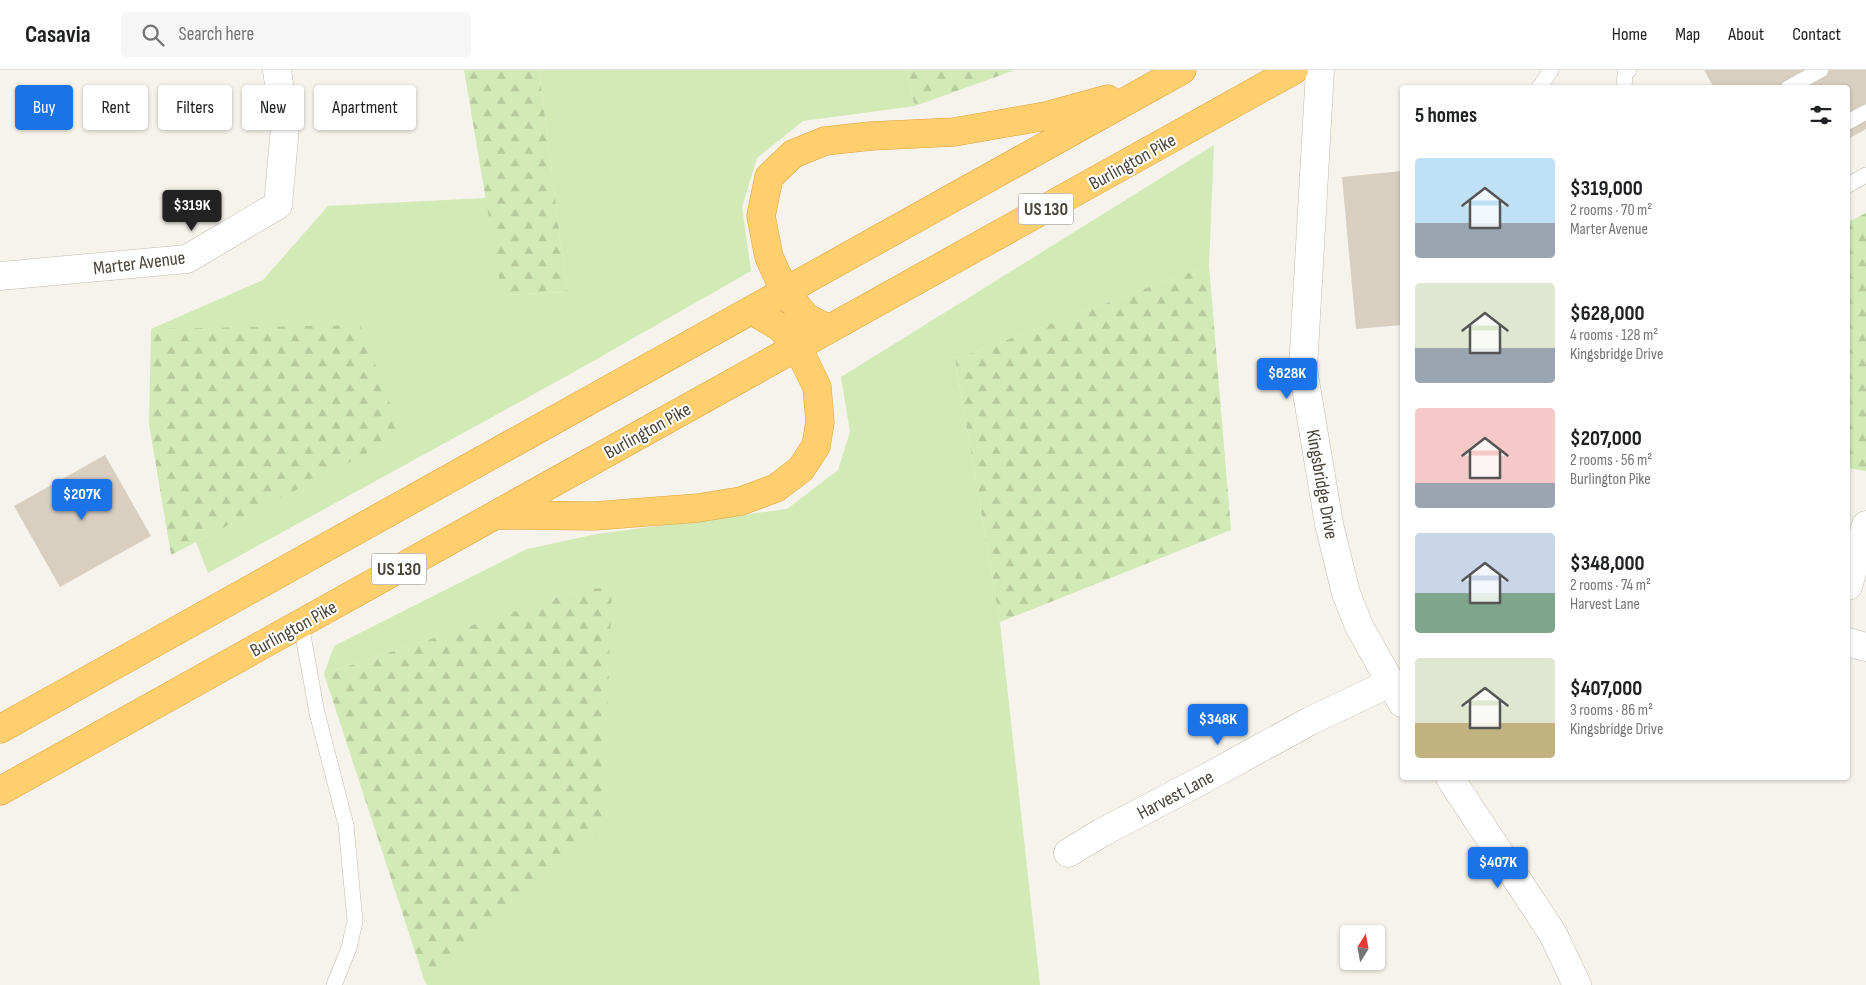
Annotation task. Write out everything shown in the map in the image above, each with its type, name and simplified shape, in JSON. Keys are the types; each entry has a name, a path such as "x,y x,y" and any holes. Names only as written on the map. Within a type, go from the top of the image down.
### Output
{"highway":[{"name":"US 130","path":"0,729 1182,70"},
{"name":"Burlington Pike","path":"0,790 1294,70"},
{"path":"829,329 807,318 785,292 769,257 761,216 769,177 794,154 825,141 871,136 954,132 1046,116 1153,86"},
{"path":"495,515 594,516 698,508 741,501 776,488 801,469 816,446 820,422 817,387 797,346 780,327 751,310"}],"street":[{"name":"Marter Avenue","path":"0,276 187,259 278,205 285,127 277,70"},
{"name":"Kingsbridge Drive","path":"1320,70 1303,369 1336,559 1346,593 1359,626 1396,693"},
{"path":"1850,579 1866,525"},
{"path":"1850,643 1866,647"},
{"name":"Harvest Lane","path":"1068,853 1101,833 1310,721 1396,693"},
{"path":"1451,780 1552,934 1577,985"}],"lane":[{"path":"1541,85 1551,70"},
{"path":"1794,85 1821,70"},
{"path":"1850,121 1866,112"},
{"path":"1850,184 1866,175"},
{"path":"301,624 317,713 347,834 354,921 349,948 334,985"}],"green space":[{"path":"464,70 539,70 567,292 502,295"},
{"path":"539,70 906,70 915,106 803,121 757,158 742,207 751,271 574,372 208,573 196,542 402,434 151,329 263,280 328,206 486,198 503,295 567,292"},
{"path":"906,70 1015,70 915,106"},
{"path":"1214,145 1209,265 955,359 1000,622 1040,985 427,985 424,979 579,590 324,674 334,646 527,549 597,534 787,509 838,470 850,432 841,377"},
{"path":"1866,213 1866,471 1850,468 1850,221"},
{"path":"1209,265 1231,530 1000,622 955,359"},
{"path":"360,325 402,435 171,555 149,424 151,329"},
{"path":"612,587 603,830 424,979 324,674 579,590"}],"building":[{"path":"1704,70 1866,70 1866,129 1850,138 1850,85 1712,85"},
{"path":"1400,171 1400,325 1356,329 1342,177"},
{"path":"105,455 151,536 60,587 14,506"}]}
